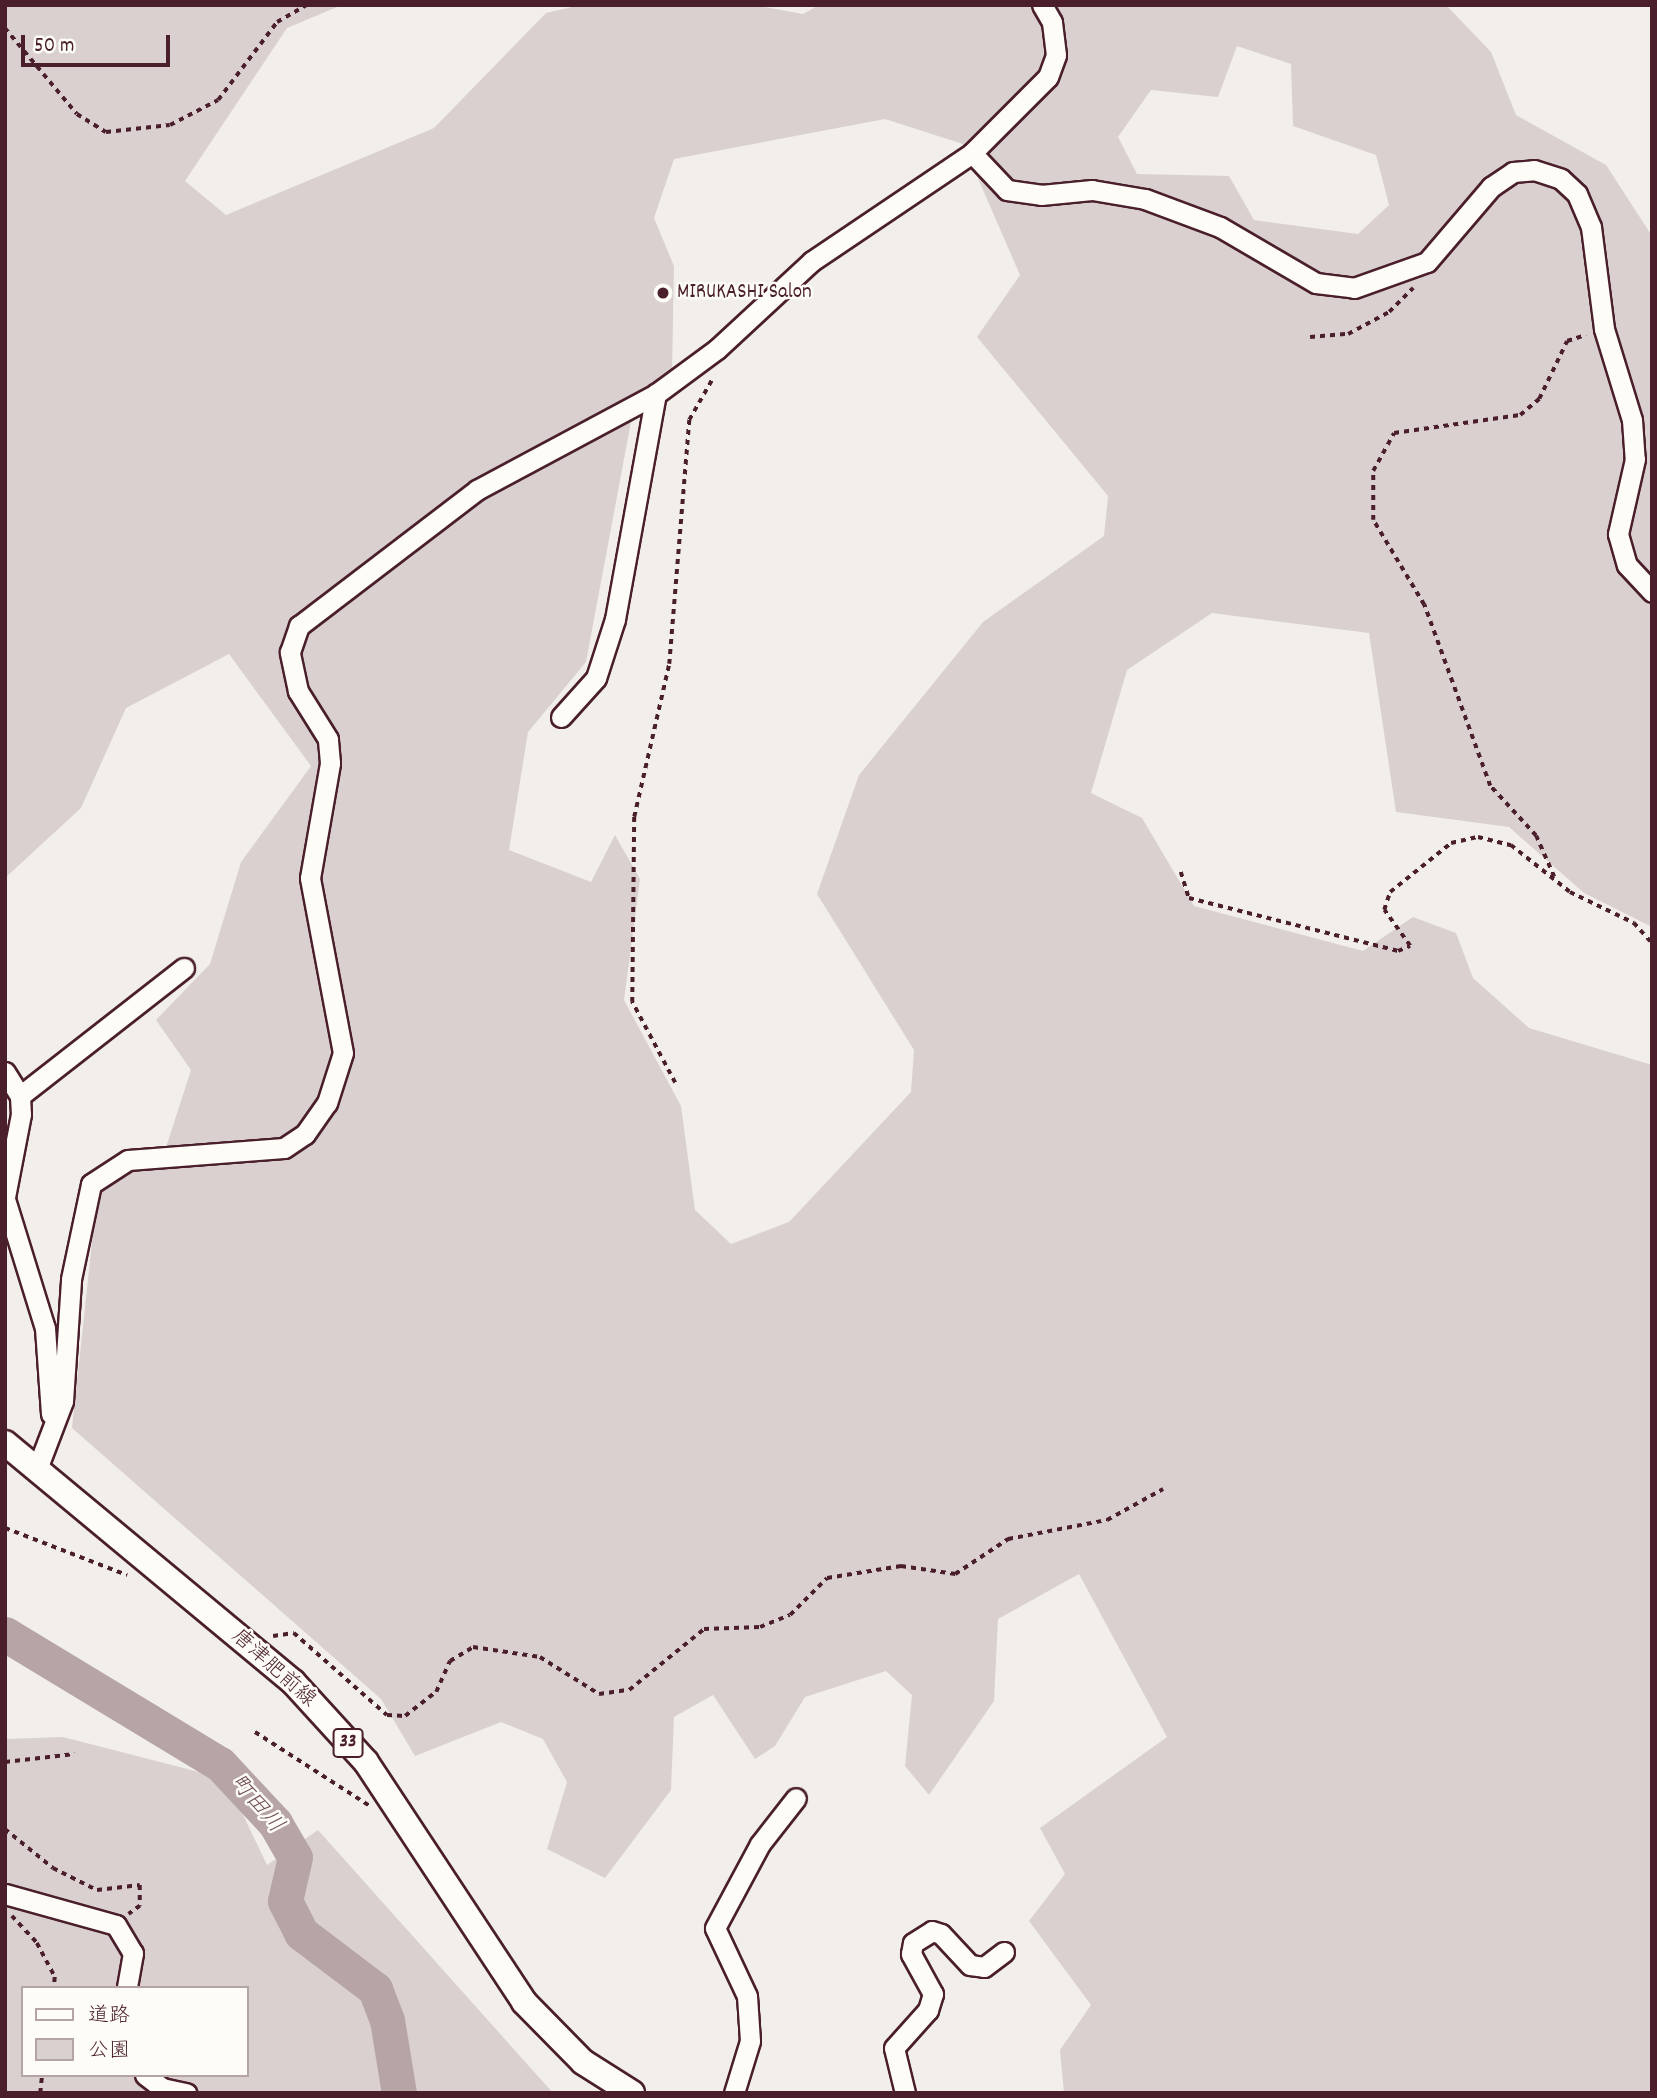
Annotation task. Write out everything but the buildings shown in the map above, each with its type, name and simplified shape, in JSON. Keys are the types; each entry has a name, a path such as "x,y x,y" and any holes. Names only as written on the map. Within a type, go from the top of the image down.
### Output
{"main road":[{"name":"唐津肥前線","path":"5,1443 254,1650 366,1762 524,2002 583,2062 632,2093"}],"street":[{"path":"37,1469 51,1439 63,1401 71,1279 91,1184 128,1160 284,1148 305,1134 327,1103 343,1053 310,878 329,751 298,691 290,652 299,626 477,491 656,394 717,349 812,261 972,153 1048,77 1056,55 1052,22 1042,5"},
{"path":"972,153 1007,191 1041,195 1092,190 1145,199 1220,227 1316,283 1354,288 1427,262 1491,187 1513,172 1534,170 1561,179 1577,194 1591,227 1604,329 1632,420 1634,459 1618,534 1628,565 1652,593"},
{"path":"561,717 596,678 615,619 656,394"},
{"path":"20,1096 184,968"},
{"path":"5,1072 20,1096 5,1198 46,1328 51,1439"},
{"path":"734,2093 750,2041 747,1996 715,1928 760,1844 796,1798"},
{"path":"5,1894 116,1925 133,1953 127,1986"},
{"path":"905,2093 894,2048 928,2010 933,1994 911,1954 913,1943 932,1931 941,1934 970,1965 984,1968 1004,1952"},
{"path":"150,2077 186,2093"}],"path":[{"path":"5,28 77,114 106,132 170,125 218,100 277,22 306,5"},
{"path":"1310,337 1348,334 1389,312 1420,282 1427,262"},
{"path":"1554,877 1536,836 1490,786 1424,605 1373,520 1373,471 1394,433 1520,415 1539,399 1567,341 1604,329"},
{"path":"676,1083 632,1002 634,817 669,664 689,420 700,393 727,362 717,349"},
{"path":"1181,872 1189,898 1398,951 1410,946 1384,910 1390,892 1451,843 1478,837 1511,845 1554,877 1634,923 1652,943"},
{"path":"254,1650 279,1631 294,1633 387,1715 405,1716 436,1692 450,1661 473,1647 540,1657 599,1693 629,1690 704,1629 760,1626 790,1615 827,1578 901,1566 955,1574 1008,1539 1107,1520 1163,1489"},
{"path":"5,1528 129,1576 158,1569"},
{"path":"255,1732 366,1805 396,1808"},
{"path":"5,1762 75,1754"},
{"path":"5,1829 53,1868 97,1889 140,1885 140,1906 116,1925"},
{"path":"5,1910 37,1942 55,1976 54,1986"}],"green space":[{"path":"5,5 342,5 287,28 185,181 226,215 434,128 546,13 581,5 754,5 803,14 819,5 1446,5 1491,52 1516,115 1606,165 1652,236 1652,927 1584,893 1509,827 1396,812 1369,633 1212,613 1127,670 1091,793 1142,818 1194,906 1363,951 1413,917 1456,933 1473,978 1529,1028 1652,1065 1652,2093 1064,2093 1060,2050 1091,2005 1029,1921 1065,1874 1040,1828 1167,1737 1079,1574 998,1619 994,1701 929,1795 905,1766 912,1695 886,1671 805,1697 775,1746 755,1759 713,1695 674,1717 671,1790 605,1878 547,1849 567,1782 543,1739 501,1722 415,1756 381,1699 72,1428 97,1196 124,1171 160,1166 191,1070 156,1020 210,964 241,862 311,766 229,654 126,708 81,808 5,878","holes":["1237,46 1291,64 1293,126 1376,155 1389,205 1358,234 1254,220 1229,176 1137,174 1118,137 1151,90 1218,97","885,119 963,144 1020,275 977,337 1108,496 1104,536 983,622 859,775 817,894 914,1050 911,1092 789,1222 731,1244 695,1210 681,1106 624,1000 640,879 615,835 591,882 509,850 528,732 586,662 636,395 672,370 674,266 654,218 674,159"]},
{"path":"63,1737 226,1779 267,1865 318,1830 553,2093 5,2093 5,1739"}],"waterway":[{"name":"町田川","path":"5,1634 220,1764 275,1823 295,1857 285,1901 301,1933 375,1989 387,2020 399,2093"}],"place":[{"name":"MIRUKASHI Salon","path":"663,293"}]}
